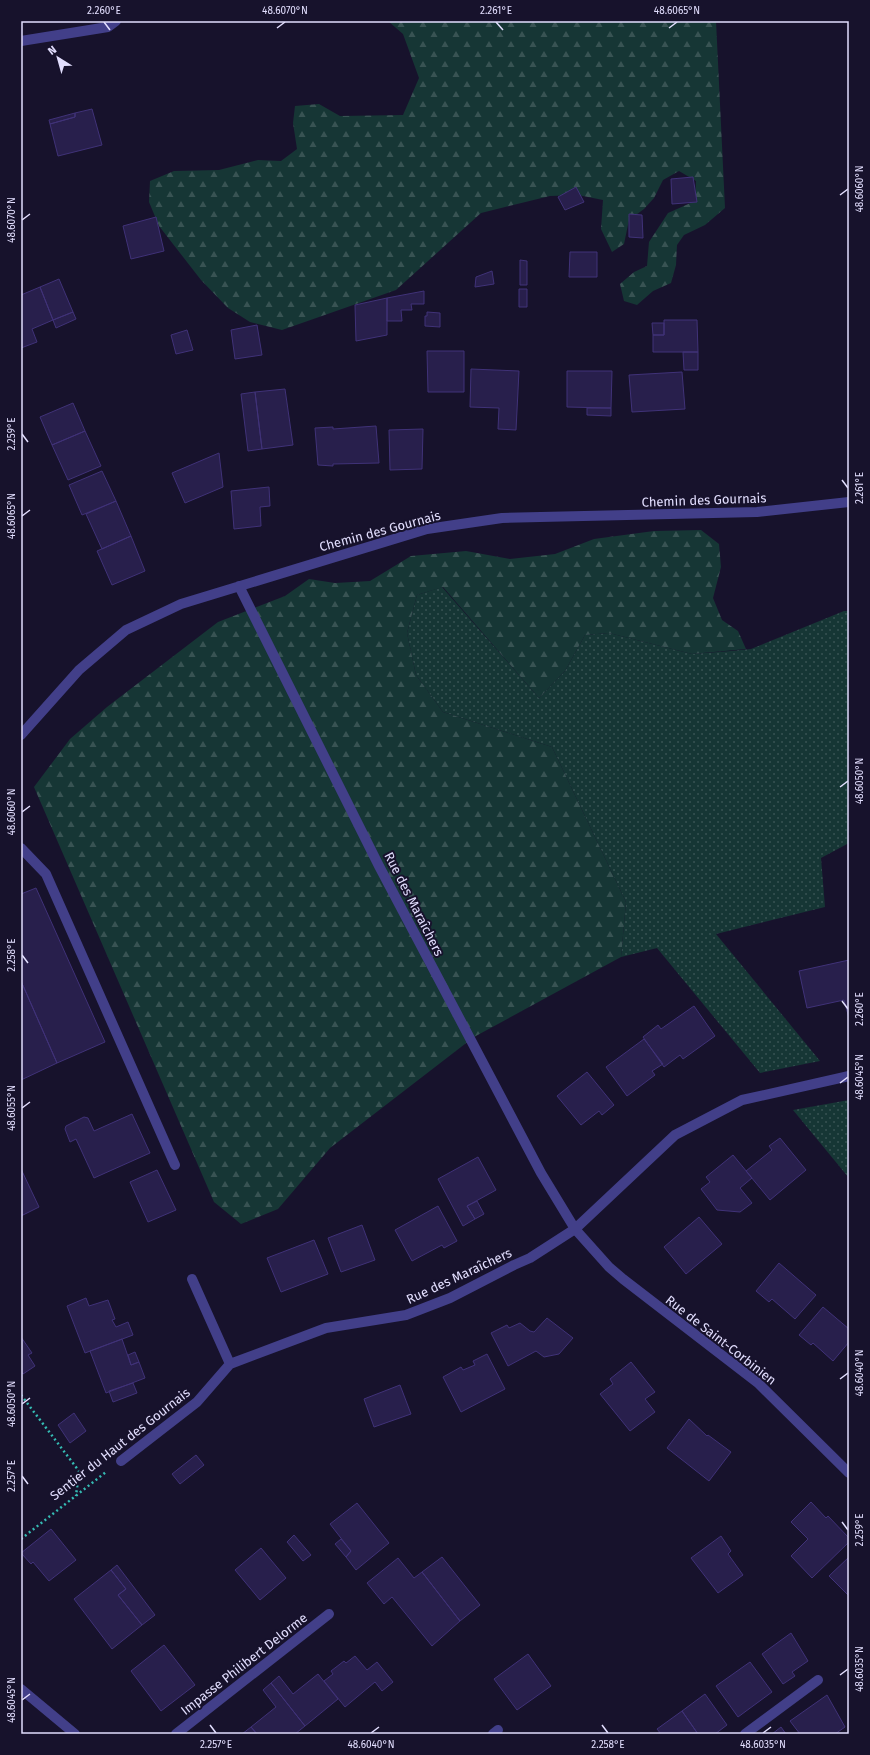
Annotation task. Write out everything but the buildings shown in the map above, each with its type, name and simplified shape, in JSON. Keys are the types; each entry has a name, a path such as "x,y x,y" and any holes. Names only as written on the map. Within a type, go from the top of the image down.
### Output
{"street":[{"path":"21,41 108,27 116,21"},
{"name":"Chemin des Gournais","path":"21,735 79,670 126,630 181,604 427,529 502,518 757,512 849,502"},
{"name":"Rue des Maraîchers","path":"239,586 376,859 470,1041 541,1172 575,1229"},
{"path":"21,848 46,874 175,1165"},
{"name":"Rue des Maraîchers","path":"230,1364 326,1328 406,1315 450,1298 530,1258 575,1229 675,1135 742,1100 849,1076"},
{"name":"Rue de Saint-Corbinien","path":"575,1229 609,1268 758,1383 849,1473"},
{"path":"192,1279 230,1364"},
{"name":"Sentier du Haut des Gournais","path":"121,1461 197,1402 230,1364"},
{"name":"Impasse Philibert Delorme","path":"176,1734 329,1614"},
{"path":"745,1734 818,1680"},
{"path":"21,1689 75,1734"}],"path":[{"path":"21,1395 79,1471 76,1496"},
{"name":"Sentier du Haut des Gournais","path":"21,1538 121,1461"}],"green space":[{"path":"388,21 716,21 725,208 705,225 684,235 677,245 676,265 671,283 653,291 637,305 624,301 620,284 634,272 647,266 649,242 668,213 695,201 696,181 679,171 663,180 654,198 644,209 629,220 624,244 612,252 601,229 603,200 578,195 550,196 481,213 396,290 282,330 250,322 228,308 201,280 159,226 149,202 150,181 174,171 219,170 258,160 281,161 297,149 293,123 295,106 319,104 340,116 403,115 419,78 403,34"},
{"path":"701,530 719,544 721,567 713,598 722,620 738,631 746,649 692,654 609,633 585,635 565,671 539,698 443,587 417,595 407,633 416,675 443,712 552,747 626,902 621,957 474,1037 330,1148 278,1209 241,1224 214,1202 34,787 70,739 107,707 218,622 285,596 309,579 335,583 370,581 411,556 466,551 510,559 555,554 594,539 654,531"},
{"path":"442,587 539,698 565,671 585,635 609,633 692,654 731,651 751,649 844,611 849,611 849,843 821,858 825,907 716,934 820,1061 760,1073 657,948 621,957 626,902 552,747 443,712 416,675 407,633 417,595"},
{"path":"849,1100 849,1178 793,1110"}]}
